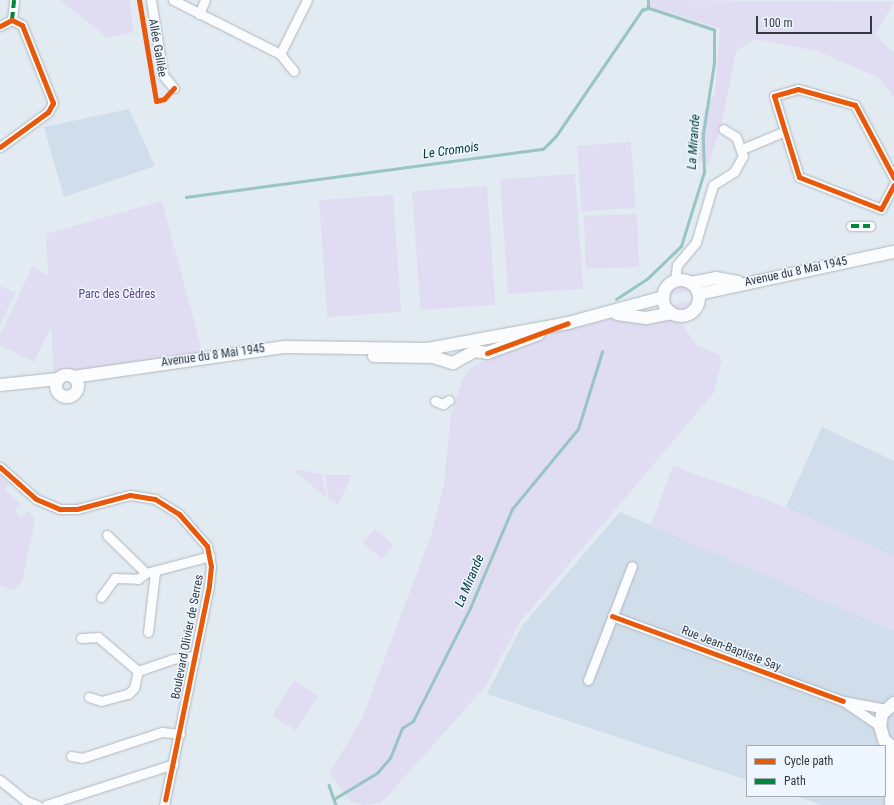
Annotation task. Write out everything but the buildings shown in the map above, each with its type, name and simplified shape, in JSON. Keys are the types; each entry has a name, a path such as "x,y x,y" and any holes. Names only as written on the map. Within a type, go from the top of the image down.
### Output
{"main road":[{"name":"Avenue du 8 Mai 1945","path":"699,294 747,282 894,252"},
{"path":"672,313 664,297 667,287 675,281 692,283 713,278 747,282"},
{"path":"598,316 626,313 646,318 672,313 689,314 697,305 699,294 692,283"},
{"path":"598,316 664,297"},
{"name":"Avenue du 8 Mai 1945","path":"76,382 89,373 258,350 337,350 393,359 436,352 598,316"},
{"path":"436,352 446,363 457,362 475,351 487,353 568,322"},
{"path":"0,385 58,384 76,382"},
{"path":"0,393 43,384 58,384 69,396 76,382"},
{"path":"890,706 880,726 882,736 893,747 892,801"}],"street":[{"path":"12,20 14,0"},
{"path":"154,0 164,75 174,88"},
{"path":"173,0 198,14 280,54 294,71"},
{"path":"198,14 205,0"},
{"path":"280,54 307,0"},
{"path":"0,26 12,20 20,22 25,30 53,106 0,147"},
{"path":"894,178 855,105 798,89 774,96 783,132 799,177 881,209 894,185"},
{"path":"675,281 677,265 696,242 713,185 734,172 740,164 742,149 736,137 723,129"},
{"path":"742,149 783,132"},
{"path":"851,226 870,226"},
{"path":"435,401 443,404 449,400"},
{"name":"Boulevard Olivier de Serres","path":"0,467 36,499 60,509 77,509 130,495 155,498 197,530 210,556 211,576 174,764 164,805"},
{"path":"107,535 151,572 148,632"},
{"name":"Boulevard Olivier de Serres","path":"101,597 115,578 138,579 151,572 210,556"},
{"path":"588,680 632,566"},
{"name":"Rue Jean-Baptiste Say","path":"612,616 843,702 880,726"},
{"path":"81,638 98,637 138,671 134,688 128,694 101,701 89,697"},
{"name":"Boulevard Olivier de Serres","path":"138,671 173,659 196,656"},
{"name":"Rue Jean-Baptiste Say","path":"843,702 890,706"},
{"path":"71,756 82,758 162,732 180,734"},
{"path":"46,805 174,764"},
{"path":"0,780 26,801 38,805"}],"shaded area":[{"path":"129,109 155,166 64,197 44,127"},
{"path":"822,427 894,461 894,557 786,507"},
{"path":"620,512 894,631 894,805 822,805 798,797 886,797 886,745 746,745 746,780 487,694 522,626"}],"green space":[{"path":"60,0 129,0 134,32 108,38"},
{"path":"648,0 894,2 875,35 894,53 894,97 878,77 817,51 755,39 736,51 722,122 709,164 698,161 704,111 715,94 720,28 646,5"},
{"path":"631,142 636,208 582,212 577,146"},
{"path":"575,174 583,289 508,294 500,179"},
{"path":"487,186 495,305 420,310 412,191"},
{"path":"393,195 401,312 327,317 319,200"},
{"name":"Parc des Cèdres","path":"162,201 203,355 54,372 51,327 34,362 0,345 0,335 32,267 48,275 46,234"},
{"path":"637,214 639,267 586,269 584,216"},
{"path":"683,285 690,291 670,295 673,289"},
{"path":"0,286 15,293 0,325"},
{"path":"693,300 683,311 672,305"},
{"path":"616,317 679,320 697,346 718,354 722,360 713,394 520,622 485,687 382,802 364,805 351,802 329,773 361,721 431,536 444,484 451,414 463,378 468,370 487,359 550,334"},
{"path":"673,466 786,507 894,556 894,631 651,526"},
{"path":"293,469 322,474 326,498"},
{"path":"325,475 352,475 338,505 329,499"},
{"path":"0,476 9,485 5,490 21,504 15,511 21,518 29,510 35,521 22,581 13,590 0,585"},
{"path":"375,529 394,546 382,559 363,542"},
{"path":"294,681 318,696 296,731 272,716"}],"waterway":[{"name":"La Mirande","path":"616,299 647,279 681,246 704,172 703,134 714,63 714,30 648,8 648,0"},
{"name":"Le Cromois","path":"186,197 543,149 556,136 642,10 648,8"},
{"name":"La Mirande","path":"334,799 377,773 390,758 402,728 413,721 470,608 512,509 578,429 602,352"},
{"path":"329,785 336,805"}],"marked path":[{"path":"12,20 14,0"},
{"path":"851,226 870,226"}],"cycle path":[{"name":"Allée Galilée","path":"139,0 156,101 164,99 174,88"},
{"path":"0,26 12,20 22,25 53,103 48,112 0,147"},
{"path":"894,178 855,105 798,89 774,96 799,177 881,209 894,185"},
{"path":"487,353 568,323"},
{"path":"0,467 36,499 60,509 77,509 130,495 155,499 179,514 207,546 211,566 209,586 165,800"},
{"path":"612,616 843,701"}]}
